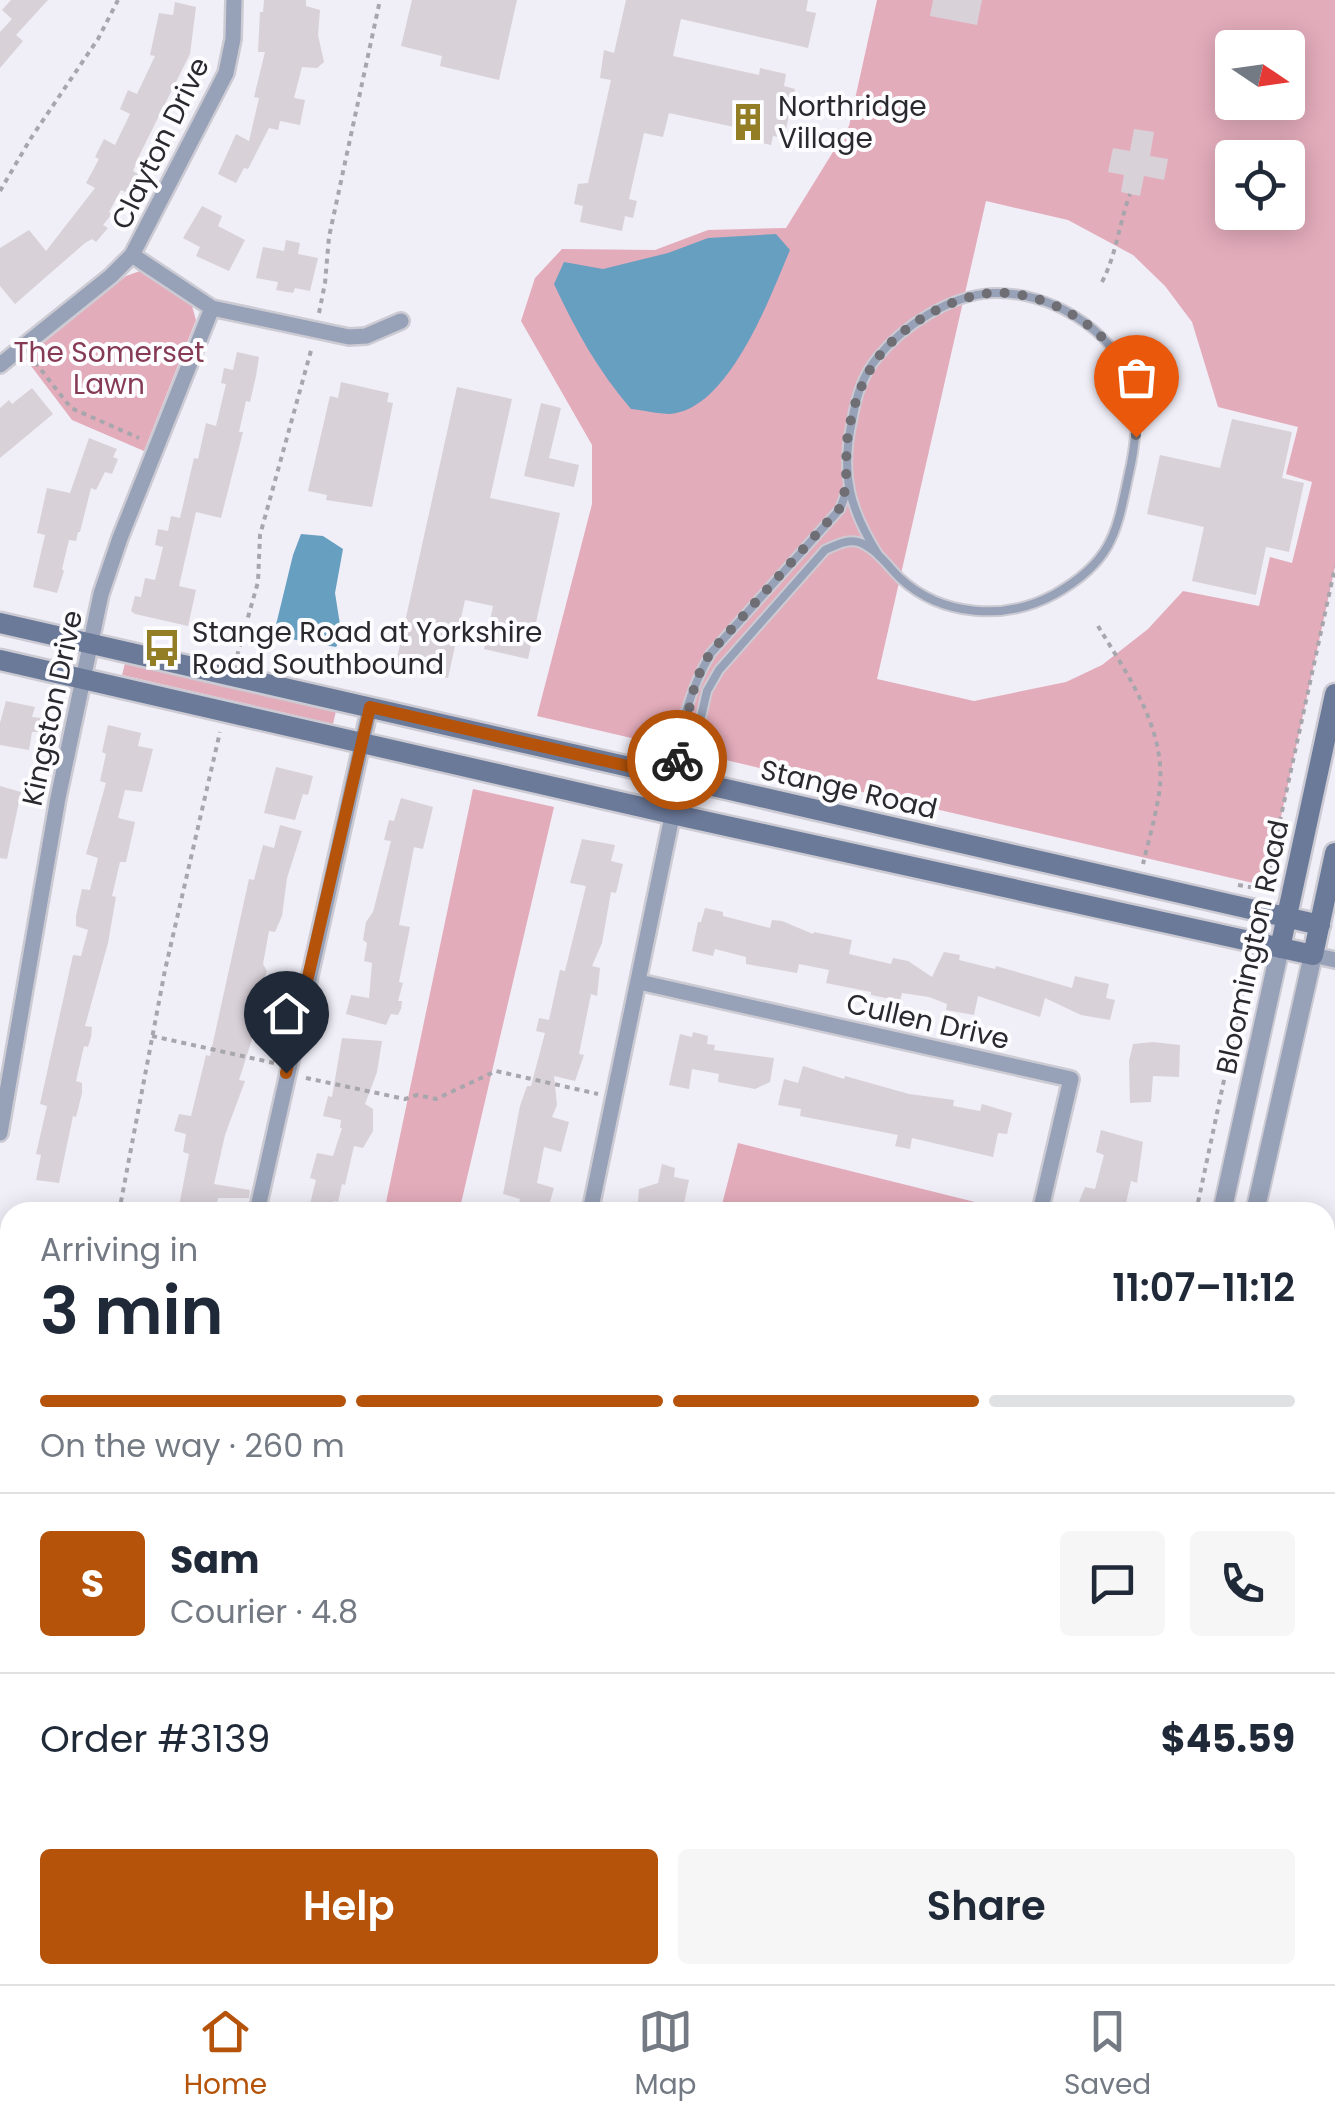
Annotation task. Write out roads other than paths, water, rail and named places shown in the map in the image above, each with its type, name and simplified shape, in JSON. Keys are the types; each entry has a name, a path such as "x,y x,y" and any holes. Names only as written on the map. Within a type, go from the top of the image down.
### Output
{"main road":[{"name":"Stange Road","path":"0,623 1327,926"},
{"path":"0,660 672,814 1313,954 1327,926 1335,853"},
{"name":"Bloomington Road","path":"1280,948 1335,694"}],"street":[{"name":"Clayton Drive","path":"0,365 112,276 132,255 226,74 234,0"},
{"path":"132,255 212,308 349,337 366,336 401,322"},
{"name":"Kingston Drive","path":"0,1134 58,798 90,643 110,566 212,308"},
{"path":"260,1202 370,707"},
{"path":"592,1202 680,778"},
{"name":"Bloomington Road","path":"1224,1202 1280,948"},
{"path":"1257,1202 1313,954 1335,960"},
{"name":"Cullen Drive","path":"639,982 1071,1079 1042,1202"}],"lane":[{"path":"992,293 1034,298 1075,315 1108,344 1132,384 1136,437 1118,526 1110,546 1092,567 1053,594 1014,609 974,612 938,604 903,581 859,542 842,542 826,550 719,670 707,691 691,761 680,778 677,757 696,680 710,653 840,508 847,489 847,441 857,393 876,359 908,328 949,304 992,293"},
{"path":"847,489 862,529 879,556"}],"water":[{"path":"776,234 790,250 745,348 711,393 691,408 670,414 631,409 588,349 554,284 564,262 603,269 668,253 708,238"},
{"path":"301,534 323,536 343,549 335,593 342,637 336,647 285,638 275,629"}],"place":[{"name":"Northridge Village","path":"748,122"},
{"name":"Stange Road at Yorkshire Road Southbound","path":"162,648"}],"park label":[{"name":"The Somerset Lawn","path":"109,368"}]}
